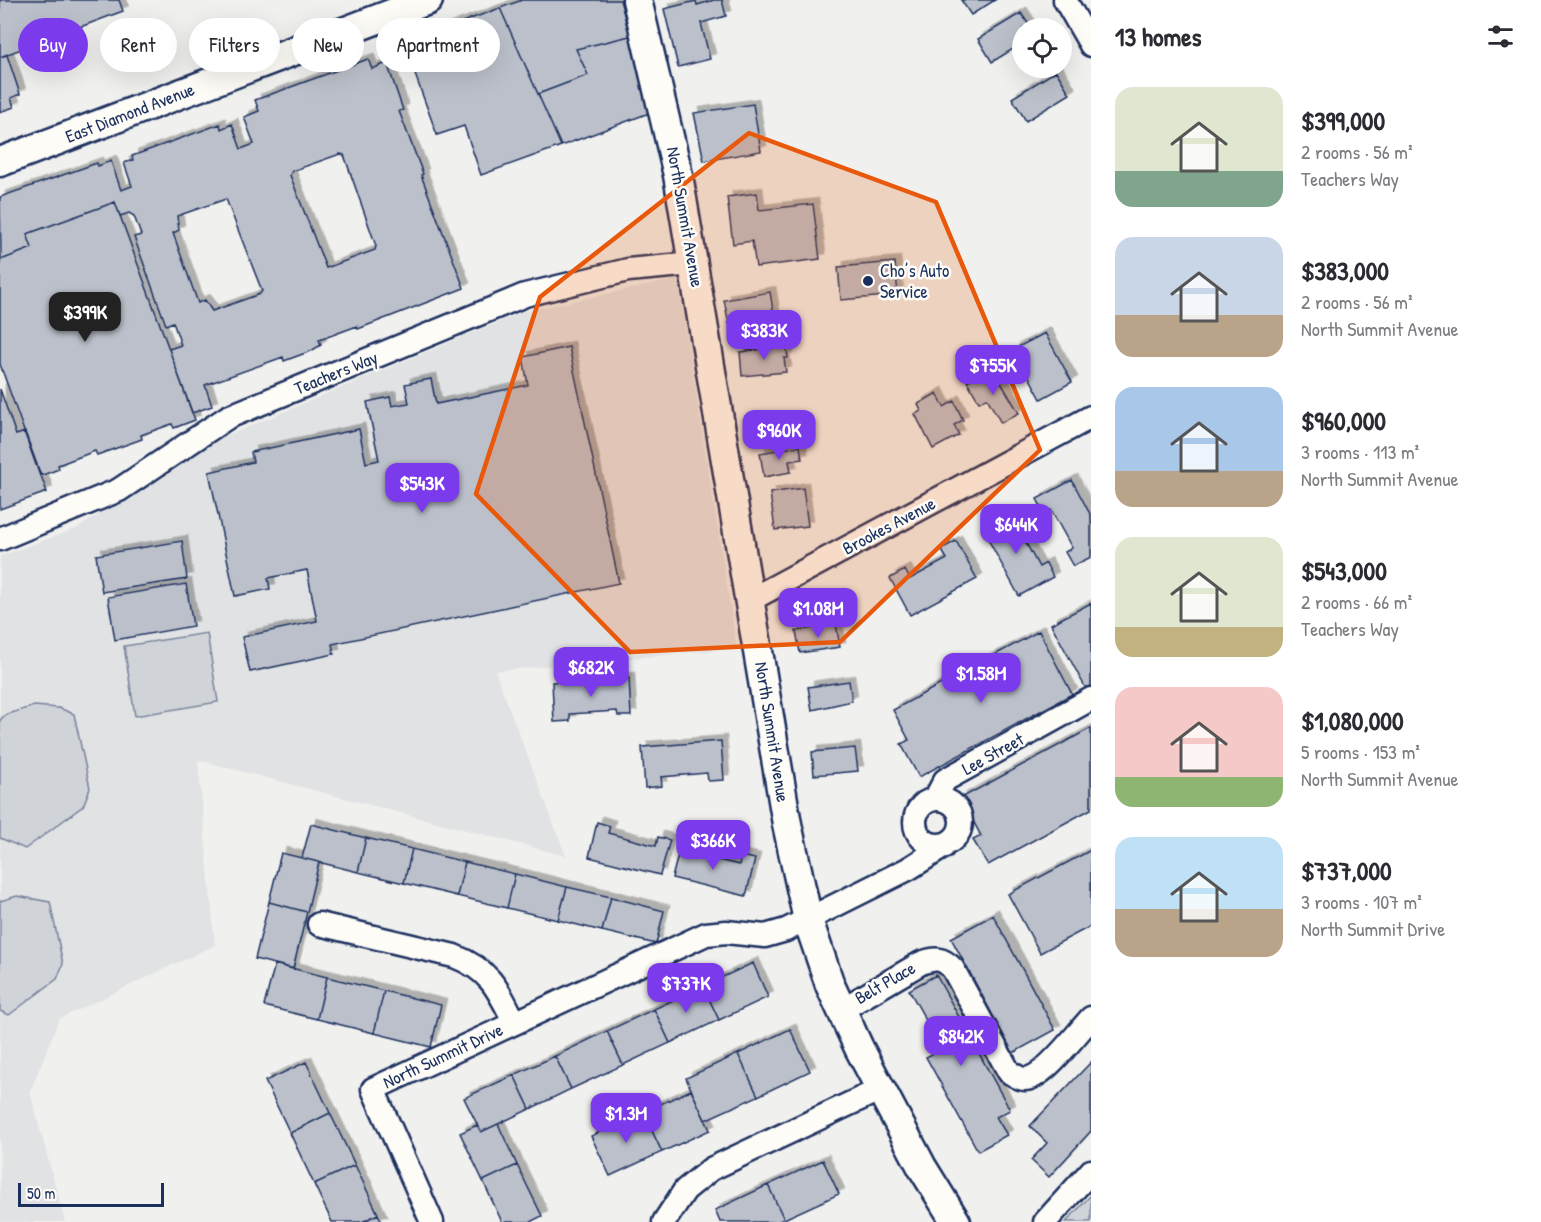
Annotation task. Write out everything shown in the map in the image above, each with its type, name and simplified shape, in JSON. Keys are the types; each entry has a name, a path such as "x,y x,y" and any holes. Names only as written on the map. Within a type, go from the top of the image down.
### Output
{"street":[{"name":"East Diamond Avenue","path":"0,162 428,0"},
{"name":"North Summit Avenue","path":"637,0 678,176 787,824 808,920 818,954 841,1010 922,1167 956,1222"},
{"path":"1065,0 1091,45"},
{"name":"Teachers Way","path":"0,539 119,490 228,417 525,295 628,270 693,264"},
{"name":"Brookes Avenue","path":"750,600 1091,417"},
{"name":"Lee Street","path":"943,847 925,842 919,836 915,823 916,815 922,805 935,799 945,780 1091,699"},
{"path":"808,920 908,869 956,837 960,831 961,816 949,801 935,799"},
{"name":"North Summit Drive","path":"432,1222 373,1089 706,934 726,932 765,936 808,920"},
{"name":"North Summit Drive","path":"320,924 454,956 473,964 499,990 514,1023"},
{"name":"Belt Place","path":"841,1010 921,963 933,958 946,961 953,969 1009,1072 1018,1078 1030,1078 1041,1071 1091,1018"},
{"path":"664,1222 685,1190 711,1169 881,1089"},
{"path":"1045,1222 1091,1171"}],"highlighted area":[{"path":"749,133 936,202 1040,450 840,642 630,652 476,494 540,297"}],"shaded area":[{"path":"678,279 737,648 495,671 566,856 198,760 215,945 59,1019 30,1092 65,1222 0,1222 0,556 78,528 200,447 524,311"},
{"path":"207,633 218,702 135,716 124,646"},
{"path":"34,706 59,708 74,714 90,788 83,806 25,849 0,838 0,720 5,715"},
{"path":"17,896 50,902 63,964 57,979 9,1015 0,1011 0,901"},
{"path":"1091,1195 1091,1222 1066,1222"}],"building":[{"path":"0,0 119,0 123,11 88,24 88,18 18,18 18,50 0,57"},
{"path":"522,0 620,0 630,36 576,49 588,75 538,94 500,8"},
{"path":"722,0 726,16 701,23 710,59 678,67 664,9 696,1 697,5"},
{"path":"961,0 995,0 971,15"},
{"path":"500,8 561,146 481,175 464,126 437,135 414,72 500,72 500,18 473,18"},
{"path":"1021,13 1024,18 1013,18"},
{"path":"1012,18 1012,50 992,62 978,39"},
{"path":"630,36 649,113 561,146 538,94 588,75 576,49"},
{"path":"7,55 20,94 11,98 14,107 0,112 0,57"},
{"path":"368,59 372,69 376,67 376,72 390,72 403,110 399,111 464,288 358,329 357,326 319,340 321,345 311,351 284,361 283,357 205,385 212,406 192,413 169,349 181,345 173,322 166,325 134,237 141,235 134,216 129,213 120,216 115,202 27,234 32,248 1,260 0,197 97,163 98,166 111,161 121,190 132,186 124,163 133,160 132,156 220,124 221,129 232,124 241,149 254,144 244,117 259,111 255,100 332,72 364,72 364,60","holes":["340,154 344,155 376,246 375,250 326,268 290,175 292,171","226,199 262,291 260,294 212,311 205,300 198,303 173,233 179,230 177,216"]},
{"path":"1045,78 1060,78 1070,94 1026,121 1012,98"},
{"path":"753,104 761,151 704,161 694,113"},
{"path":"757,193 759,210 813,204 820,259 756,267 752,241 733,244 727,197"},
{"path":"115,202 195,420 174,428 172,424 141,435 142,439 97,455 95,451 58,465 59,469 40,476 0,364 0,256 1,260 32,248 27,234"},
{"name":"Cho’s Auto Service","path":"895,262 898,295 841,300 838,267"},
{"path":"770,292 774,316 729,324 724,300"},
{"path":"1045,333 1072,382 1041,399 1014,349"},
{"path":"786,346 788,358 784,358 786,372 742,376 740,352"},
{"path":"569,347 619,583 332,644 334,654 250,672 242,637 317,621 307,570 268,578 270,589 235,596 209,472 253,462 251,452 359,429 366,463 379,460 367,402 390,397 392,406 409,403 405,384 431,379 436,404 528,385 523,357"},
{"path":"987,370 995,384 1000,381 1019,413 1001,423 987,398 979,402 967,381"},
{"path":"0,389 16,435 25,432 47,492 0,509"},
{"path":"937,393 944,407 954,401 963,420 954,425 959,435 933,449 915,414 921,411 918,404"},
{"path":"800,446 802,459 789,461 791,472 764,477 760,453"},
{"path":"1072,480 1091,516 1091,557 1073,566 1065,552 1072,548 1051,510 1045,514 1037,499"},
{"path":"803,488 808,526 775,530 770,493"},
{"path":"1017,512 1024,525 1018,528 1039,567 1046,563 1053,577 1019,596 983,530"},
{"path":"182,541 187,579 102,592 96,555"},
{"path":"956,541 977,579 910,615 890,578 905,570 910,579 947,559 941,549"},
{"path":"186,584 193,626 115,640 108,597"},
{"path":"1091,603 1091,698 1051,624"},
{"path":"836,624 840,647 800,653 796,631"},
{"path":"1039,631 1072,694 919,777 901,744 909,740 893,710"},
{"path":"629,678 631,716 618,716 617,711 570,714 570,721 554,722 552,682"},
{"path":"849,681 852,701 812,710 808,687"},
{"path":"1091,728 1091,809 988,865 973,840 981,836 961,798"},
{"path":"721,741 724,780 708,781 707,773 661,777 662,786 645,788 642,747"},
{"path":"855,748 858,771 814,775 812,752"},
{"path":"597,822 610,826 608,833 656,846 658,837 670,840 660,875 589,857"},
{"path":"311,824 366,838 358,872 302,858"},
{"path":"366,838 412,849 404,883 358,872"},
{"path":"681,843 695,846 693,854 739,865 741,856 755,859 746,896 672,878"},
{"path":"412,849 465,862 457,896 404,883"},
{"path":"1091,850 1091,926 1040,953 1008,894"},
{"path":"281,853 319,862 307,912 269,902"},
{"path":"465,862 515,874 507,908 457,896"},
{"path":"515,874 567,887 558,920 507,908"},
{"path":"567,887 611,897 602,931 558,920"},
{"path":"611,897 664,911 656,944 602,931"},
{"path":"269,902 307,912 293,969 255,959"},
{"path":"993,915 1055,1030 1013,1053 951,938"},
{"path":"753,963 768,997 719,1020 703,986"},
{"path":"275,964 327,977 317,1019 264,1006"},
{"path":"936,975 1010,1110 996,1117 1007,1135 978,1151 926,1057 942,1049 909,990"},
{"path":"327,977 384,991 374,1033 317,1019"},
{"path":"703,986 719,1020 670,1043 654,1009"},
{"path":"384,991 441,1005 431,1047 374,1033"},
{"path":"654,1009 670,1043 623,1065 607,1031"},
{"path":"790,1029 810,1071 758,1096 738,1054"},
{"path":"607,1031 623,1065 571,1089 555,1056"},
{"path":"738,1054 758,1096 705,1120 686,1078"},
{"path":"555,1056 571,1089 530,1109 514,1075"},
{"path":"306,1062 330,1113 290,1133 265,1081"},
{"path":"1091,1062 1091,1131 1049,1177 1031,1160 1047,1143 1030,1126"},
{"path":"514,1075 530,1109 481,1132 464,1098"},
{"path":"691,1090 710,1130 662,1152 643,1112"},
{"path":"643,1112 662,1152 610,1176 591,1136"},
{"path":"330,1113 355,1165 314,1184 290,1133"},
{"path":"498,1124 517,1165 483,1181 460,1133 477,1125 481,1132"},
{"path":"823,1160 839,1194 784,1219 768,1185"},
{"path":"355,1165 378,1214 362,1222 332,1222 314,1184"},
{"path":"517,1165 542,1216 530,1222 502,1222 483,1181"},
{"path":"768,1185 784,1219 777,1222 720,1222 715,1210"},
{"path":"378,1214 382,1222 362,1222"}],"place":[{"name":"Cho’s Auto Service","path":"868,281"}]}
